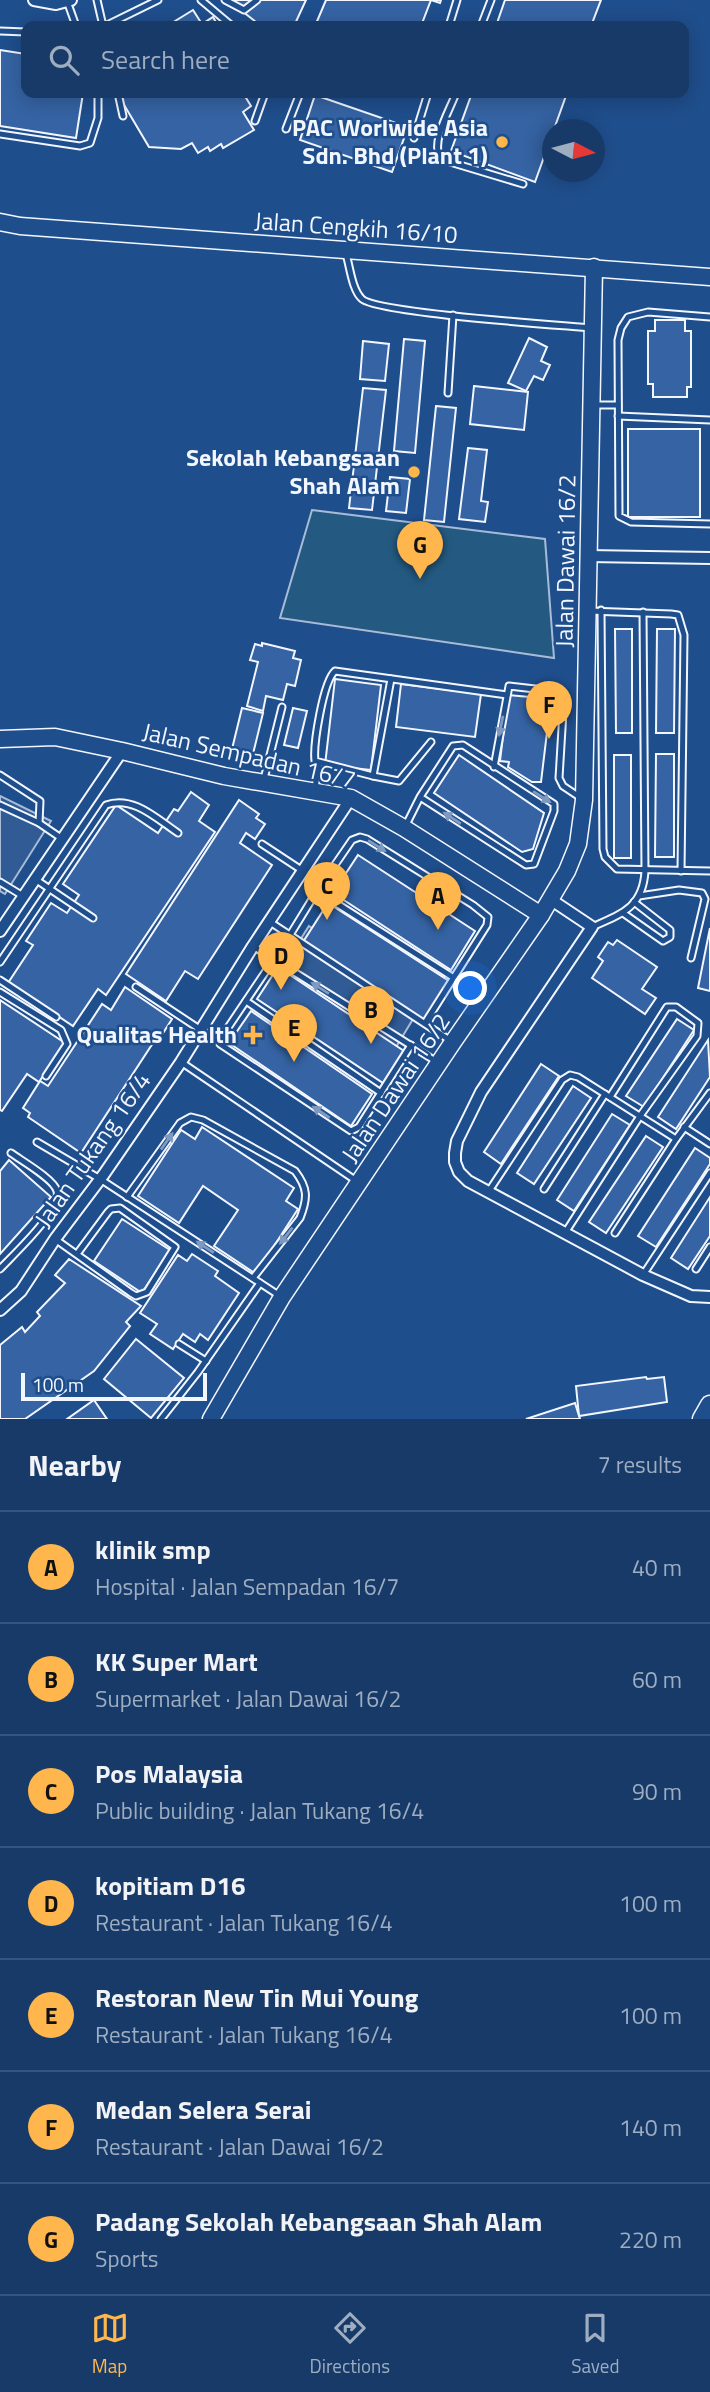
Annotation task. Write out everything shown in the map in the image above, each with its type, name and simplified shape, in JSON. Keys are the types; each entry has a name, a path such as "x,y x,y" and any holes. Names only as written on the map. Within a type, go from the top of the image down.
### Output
{"main road":[{"path":"702,1419 710,1405"}],"street":[{"path":"34,0 56,4 69,1"},
{"name":"Jalan Cengkih 16/10","path":"0,222 20,226 710,276"},
{"name":"Jalan Dawai 16/2","path":"211,1419 282,1297 541,915 567,871 578,844 584,800 595,611 588,556 594,267"},
{"path":"588,556 710,558"},
{"name":"Jalan Sempadan 16/7","path":"0,739 55,737 224,776 351,798 404,828 541,915"},
{"path":"0,929 122,751"},
{"name":"Jalan Tukang 16/4","path":"2,1304 21,1291 55,1238 100,1179 181,1062 253,946 351,798"},
{"path":"550,899 592,927 481,1092 457,1141 455,1162 459,1172 468,1181 643,1275 691,1296 710,1297"}],"lane":[{"path":"97,0 103,21"},
{"path":"114,21 158,0"},
{"path":"201,0 226,21"},
{"path":"225,0 244,10 257,0"},
{"path":"451,21 457,0"},
{"path":"483,21 491,0"},
{"path":"69,1 75,21"},
{"path":"0,31 21,32"},
{"path":"0,134 80,146 90,143 98,118 98,98"},
{"path":"119,98 123,116"},
{"path":"255,121 263,98"},
{"path":"286,129 298,98"},
{"path":"414,138 426,98"},
{"path":"454,98 436,150 440,159 523,184"},
{"path":"345,250 357,294 370,304 591,328"},
{"path":"710,317 648,312 628,317 618,340 619,516 631,522 710,524"},
{"path":"448,393 453,315"},
{"path":"590,405 618,405"},
{"path":"618,416 710,420"},
{"path":"681,871 684,635 678,615 595,611 605,857 617,869 645,871 681,871 710,871"},
{"path":"592,927 623,913 643,890 643,612"},
{"path":"431,742 399,781 319,764 315,761 315,748 327,683 331,675 335,671 507,695"},
{"path":"373,776 391,679"},
{"path":"494,767 509,686 561,692 564,695 559,778 563,786 584,800"},
{"path":"263,782 282,707"},
{"path":"404,828 420,797 453,746 463,745 554,804 554,811 534,864 526,865 420,797"},
{"path":"315,790 319,764"},
{"path":"0,775 40,801 39,823"},
{"path":"0,962 106,805 114,802 132,803 178,833"},
{"path":"0,806 39,823 61,838"},
{"path":"290,935 352,840 360,837 473,905 488,917 487,925 425,1023"},
{"path":"262,844 303,871"},
{"path":"35,879 93,918"},
{"path":"0,883 23,896"},
{"path":"639,896 679,890 702,893 705,899 691,958"},
{"path":"317,891 454,978"},
{"path":"623,913 663,941 670,937 670,930 634,902"},
{"path":"270,922 453,1042"},
{"path":"253,946 440,1063"},
{"path":"274,959 221,1038 220,1044 351,1131 359,1127 411,1045"},
{"path":"0,980 56,1017"},
{"path":"136,987 201,1030"},
{"path":"0,992 61,1030 65,1036 67,1044 46,1076"},
{"path":"246,1001 381,1093"},
{"path":"544,1189 667,1007 676,1007 688,1014 698,1023 697,1035 640,1116 565,1233"},
{"path":"181,1062 360,1183"},
{"path":"489,1192 562,1080 570,1075 578,1077 676,1139"},
{"path":"615,1233 684,1127 710,1093"},
{"path":"127,1197 180,1123 191,1117 203,1120 295,1171 304,1184 307,1195 304,1207 300,1217 253,1278"},
{"path":"684,1127 710,1144"},
{"path":"37,1142 100,1179 282,1297"},
{"path":"0,1269 49,1214 57,1199 57,1190 51,1182 11,1153"},
{"path":"643,1275 710,1173"},
{"path":"55,1238 77,1254 136,1296 147,1292 176,1247 120,1208 115,1208 108,1212 77,1254"},
{"path":"696,1269 710,1247"},
{"path":"161,1419 206,1362 260,1283"},
{"path":"179,1344 206,1362"}],"shaded area":[{"path":"312,510 545,539 554,658 280,618"},
{"path":"0,796 51,821 5,894 0,891"},
{"path":"309,926 424,1001 396,1047 279,973"}],"building":[{"path":"228,0 306,0 296,21 255,21"},
{"path":"326,0 431,0 423,21 317,21"},
{"path":"505,0 601,0 593,21 498,21"},
{"path":"193,10 200,21 175,21"},
{"path":"0,50 21,53 21,98 82,98 76,138 0,126"},
{"path":"120,98 246,98 251,106 243,112 254,130 223,148 221,144 210,151 208,147 198,153 192,143 181,149 149,147"},
{"path":"314,98 324,98 408,127 392,172 300,140"},
{"name":"PAC Worlwide Asia Sdn. Bhd (Plant 1)","path":"470,98 565,98 558,119 542,119 542,163 535,182 451,151"},
{"path":"655,320 685,320 685,331 691,331 691,387 687,387 687,397 653,397 653,384 648,384 648,331 655,331"},
{"path":"529,338 547,347 541,361 550,365 543,380 534,376 526,391 508,383"},
{"path":"404,339 425,341 415,453 394,451"},
{"path":"363,341 389,344 385,381 360,379"},
{"path":"474,386 528,392 524,430 470,424"},
{"path":"363,388 386,390 372,510 349,508"},
{"path":"436,406 456,408 444,522 424,520"},
{"path":"628,429 700,429 700,517 628,517"},
{"path":"468,448 487,450 481,501 488,502 485,522 459,519"},
{"path":"390,477 410,479 406,513 386,511"},
{"path":"615,629 632,629 632,733 616,733"},
{"path":"657,629 675,629 674,733 656,733"},
{"path":"262,643 295,651 293,658 301,660 295,686 287,684 283,700 266,696 263,711 247,706 258,662 250,660 255,644 262,646"},
{"path":"335,679 381,685 371,770 325,765"},
{"path":"401,684 481,694 475,737 396,727"},
{"path":"508,695 551,699 541,782 532,782 508,767 509,762 500,761"},
{"path":"242,708 263,713 253,754 232,749"},
{"path":"293,708 307,711 298,748 284,745"},
{"path":"656,754 674,754 674,857 655,857"},
{"path":"459,755 544,813 533,849 522,852 434,793"},
{"path":"614,755 631,755 631,858 614,858"},
{"path":"191,792 209,805 199,821 215,832 106,995 98,989 73,1026 8,983 33,945 26,941 51,903 67,913 79,895 63,884 116,805 158,833 174,809 178,811"},
{"path":"239,800 259,814 256,818 265,824 255,839 246,833 240,843 272,865 198,979 185,971 166,1001 126,974"},
{"path":"358,855 475,931 451,970 333,893"},
{"path":"328,903 449,981 424,1020 303,942"},
{"path":"710,928 710,991 698,988"},
{"path":"617,940 657,967 642,989 656,998 645,1014 592,978 603,961 598,957 608,942 613,945"},
{"path":"278,967 404,1051 383,1083 257,999"},
{"path":"125,987 172,1019 158,1041 155,1040 81,1153 28,1117 30,1113 23,1108 40,1081 48,1086 102,1004 111,1010"},
{"path":"0,1000 65,1043 39,1082 27,1074 2,1111 0,1110"},
{"path":"251,1011 372,1094 351,1126 229,1043"},
{"path":"677,1019 694,1030 644,1107 626,1096"},
{"path":"708,1040 710,1077 676,1129 658,1117"},
{"path":"541,1064 559,1076 501,1164 484,1152"},
{"path":"573,1086 591,1098 534,1184 517,1173"},
{"path":"612,1114 630,1125 574,1211 557,1200"},
{"path":"202,1127 294,1188 286,1201 298,1209 256,1274 214,1246 238,1210 203,1186 179,1223 138,1196 181,1130 195,1139"},
{"path":"646,1136 663,1147 606,1233 589,1222"},
{"path":"695,1148 710,1158 710,1164 656,1247 638,1236"},
{"path":"9,1160 51,1197 0,1254 0,1171"},
{"path":"710,1197 710,1236 688,1269 671,1258"},
{"path":"122,1219 170,1250 142,1293 94,1261"},
{"path":"192,1254 218,1271 215,1276 239,1293 208,1340 200,1334 195,1342 183,1334 173,1349 150,1334 157,1324 140,1313 178,1255 187,1261"},
{"path":"69,1259 141,1306 126,1322 130,1326 94,1371 25,1419 0,1419 0,1345 22,1327 25,1332 40,1316 37,1312 65,1283 55,1275"},
{"path":"136,1339 184,1378 151,1418 104,1379"},
{"path":"664,1377 667,1402 579,1416 576,1386"},
{"path":"94,1400 107,1419 67,1419"},
{"path":"575,1403 580,1419 526,1419"}],"place":[{"name":"PAC Worlwide Asia Sdn. Bhd (Plant 1)","path":"502,142"},
{"name":"Sekolah Kebangsaan Shah Alam","path":"414,472"},
{"name":"Padang Sekolah Kebangsaan Shah Alam","path":"420,579"},
{"name":"Medan Selera Serai","path":"549,739"},
{"name":"Pos Malaysia","path":"327,920"},
{"name":"klinik smp","path":"438,930"},
{"name":"kopitiam D16","path":"281,990"},
{"name":"Qualitas Health","path":"253,1035"},
{"name":"KK Super Mart","path":"371,1044"},
{"name":"Restoran New Tin Mui Young","path":"294,1062"}]}
